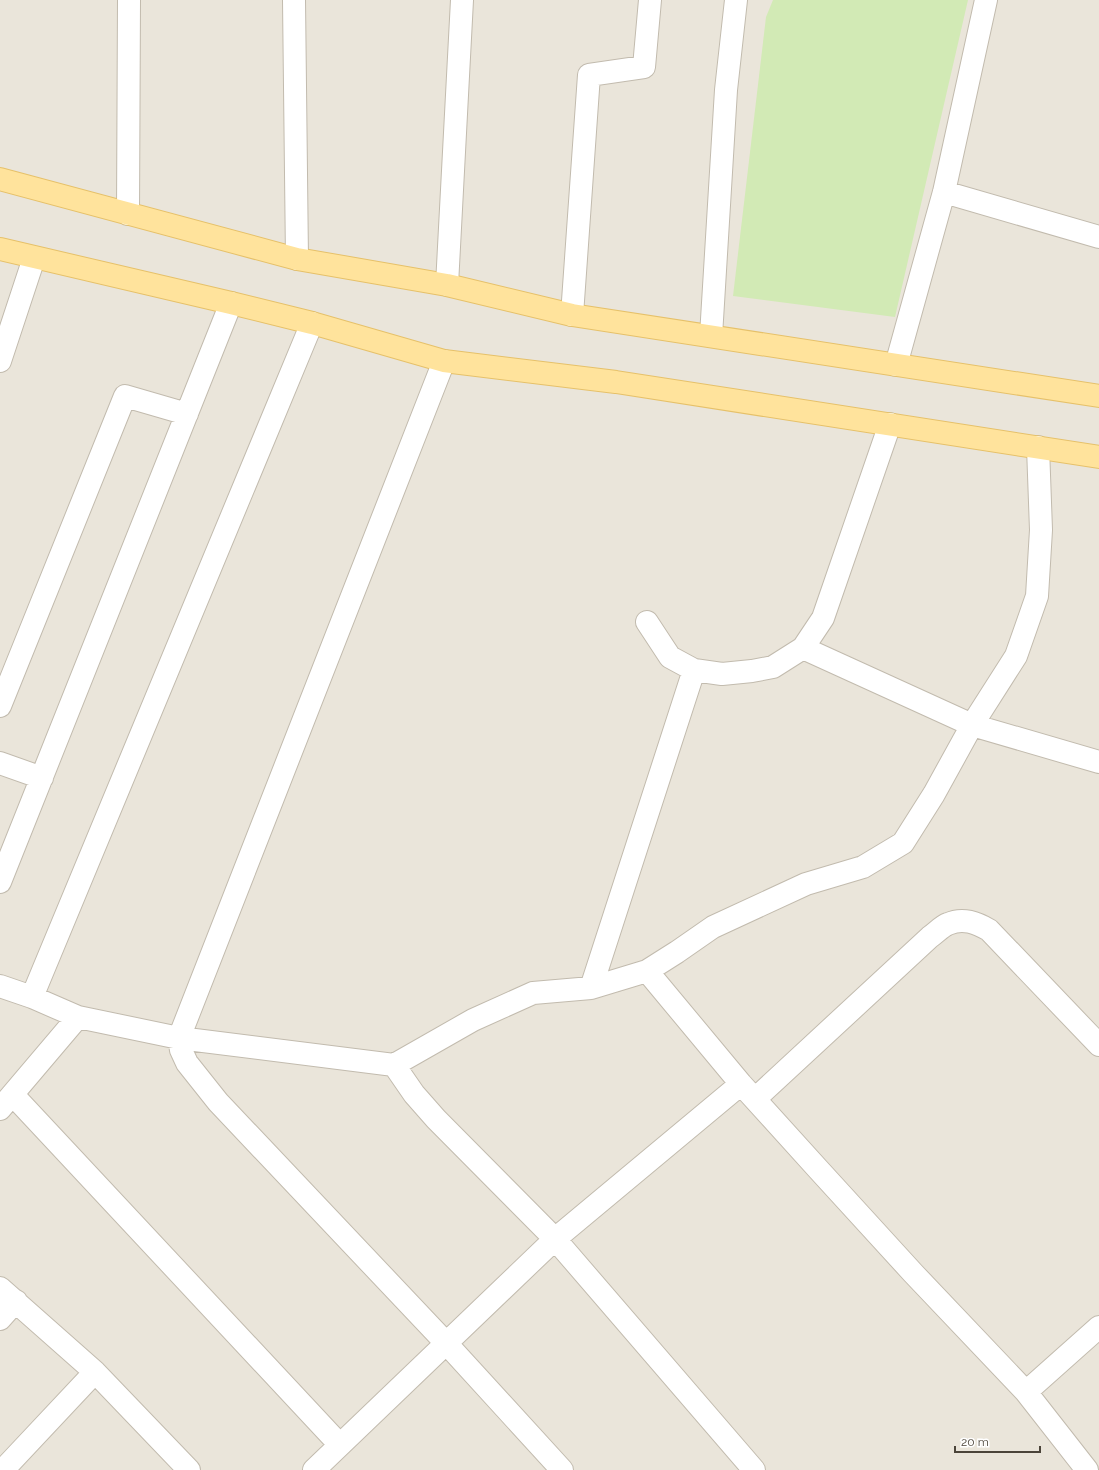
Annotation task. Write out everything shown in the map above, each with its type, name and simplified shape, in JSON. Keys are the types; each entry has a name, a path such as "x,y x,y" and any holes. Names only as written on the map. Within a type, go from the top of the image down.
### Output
{"main road":[{"path":"0,179 297,259 447,285 572,315 1099,396"},
{"path":"0,249 312,323 444,361 616,382 1099,457"}],"street":[{"path":"128,214 129,0"},
{"path":"294,0 297,259"},
{"path":"447,285 462,0"},
{"path":"572,315 589,75 644,67 650,0"},
{"path":"711,336 726,90 736,0"},
{"path":"896,365 944,192 986,0"},
{"path":"944,192 1099,237"},
{"path":"0,361 34,258"},
{"path":"0,882 6,850 42,778 231,303"},
{"path":"32,997 312,323"},
{"path":"444,361 179,1038 181,1050 187,1063 218,1102 446,1342 562,1470"},
{"path":"0,706 125,396 187,414"},
{"path":"647,622 670,657 694,670 722,674 773,667 804,648 823,618 890,424"},
{"path":"0,986 32,997 78,1017 179,1038 394,1065 473,1020 534,993 591,988 647,971 713,927 806,884 863,867 903,843 934,794 972,725 1016,656 1037,596 1041,530 1038,447"},
{"path":"804,648 972,725 1099,762"},
{"path":"591,988 694,670"},
{"path":"0,763 42,778"},
{"path":"314,1470 555,1239 748,1091 930,937 948,924 962,920 977,923 989,930 1099,1044"},
{"path":"647,971 748,1091 818,1169 1026,1392 1088,1470"},
{"path":"78,1017 6,1102 340,1445"},
{"path":"394,1065 414,1094 436,1119 555,1239 754,1470"},
{"path":"0,1319 8,1294 95,1372 189,1470"},
{"path":"1026,1392 1099,1327"},
{"path":"3,1470 95,1372"}],"shaded area":[{"path":"0,0 1099,0 1099,1470 0,1470"}],"green space":[{"path":"773,0 968,0 895,317 733,296 766,17"}]}
